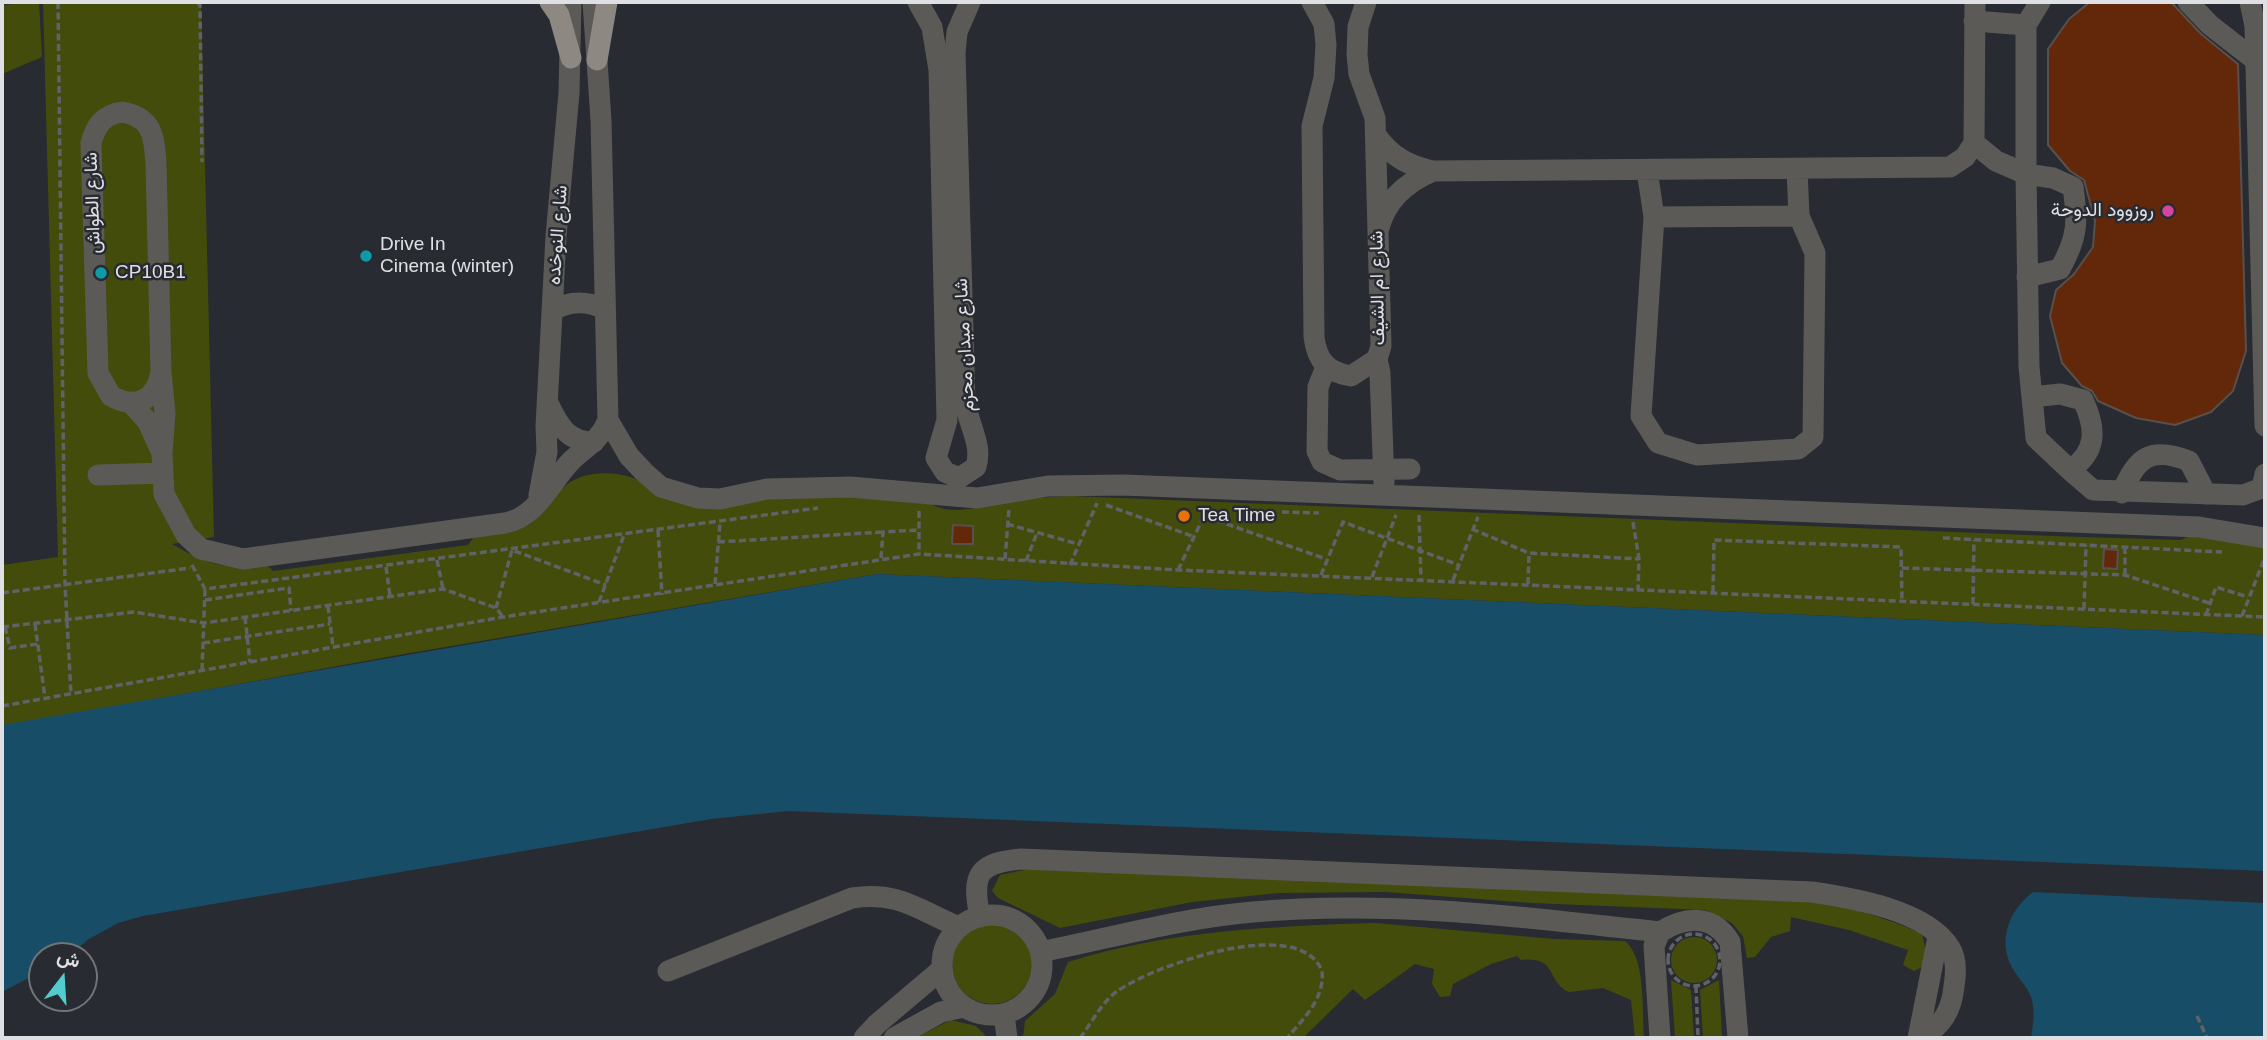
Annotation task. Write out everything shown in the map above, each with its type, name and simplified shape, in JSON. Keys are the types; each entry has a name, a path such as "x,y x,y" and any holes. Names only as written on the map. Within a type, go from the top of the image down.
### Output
{"main road":[{"path":"550,2 559,15 571,58"},
{"path":"597,60 607,2"}],"street":[{"name":"شارع النوخده","path":"548,403 552,311 571,58 571,2"},
{"path":"593,2 608,420 629,456 661,487 698,498 720,499 767,489 850,487 977,498 1071,484 1385,505 2199,527 2259,546"},
{"name":"شارع ميدان محزم","path":"918,2 932,27 939,70 947,420 936,458 946,472 959,478 976,467 979,451 965,401 955,54 957,32 970,2"},
{"path":"1312,2 1324,24 1325,75 1312,126 1314,337 1317,355 1326,367 1318,387 1317,451 1322,461 1340,470 1410,469"},
{"name":"شارع ام الشيف","path":"1326,367 1351,376 1377,359 1381,346 1375,118 1359,74 1356,42 1366,2"},
{"path":"2039,2 2026,24 2026,277 2036,438 2093,490 2206,495 2253,492 2262,488 2265,474"},
{"path":"2188,2 2210,25 2255,60"},
{"path":"2250,2 2255,26 2265,426"},
{"path":"1376,135 1394,156 1419,169 1433,171 1940,169 1958,162 1975,144 1974,11 2026,24"},
{"path":"1325,75 1359,74"},
{"name":"شارع الطواش","path":"162,464 148,422 132,404 111,396 98,373 91,143 97,125 111,114 122,112 132,114 149,124 154,141 161,372 165,413 162,464 164,494 186,535 201,549"},
{"path":"1975,144 1996,161 2026,174 2053,178 2073,187 2077,215 2075,242 2060,269 2026,277"},
{"path":"1647,170 1654,217 1641,416 1658,443 1697,455 1798,449 1813,437 1815,253 1799,216 1797,169"},
{"path":"1377,238 1381,223 1395,196 1419,177 1433,171"},
{"path":"1654,217 1799,216"},
{"path":"552,311 572,302 606,309"},
{"path":"1377,359 1380,373 1385,505"},
{"path":"132,404 141,402 154,392 161,372"},
{"path":"2032,397 2060,394 2083,400 2093,421 2092,441 2081,462 2070,470"},
{"path":"548,403 557,423 569,436 594,442"},
{"path":"536,503 545,472 548,403"},
{"path":"201,549 233,558 264,557 516,521 536,503 571,461 594,442 608,420"},
{"path":"2122,493 2132,468 2150,456 2169,453 2189,461 2206,495"},
{"path":"98,475 162,464"},
{"path":"980,917 975,895 976,879 984,868 998,861 1031,859 1812,892 1852,898 1916,920 1950,948 1956,967 1951,1006 1941,1023 1919,1038"},
{"path":"668,971 820,909 860,897 901,899 959,928"},
{"path":"1040,952 1189,920 1254,912 1343,908 1435,911 1660,932 1689,918 1711,922 1724,931 1730,942 1734,959 1738,1038"},
{"path":"980,917 1005,917 1017,922 1035,940 1040,952 1041,975 1038,985 1024,1003 1004,1014 987,1015 964,1007 949,990 942,969 946,946 959,928 980,917"},
{"path":"1660,932 1654,946 1660,1038"},
{"path":"1919,1038 1938,937"},
{"path":"864,1038 942,969"},
{"path":"894,1038 941,1012 964,1007"},
{"path":"1004,1014 1007,1038"}],"path":[{"path":"58,2 65,584 71,694"},
{"path":"197,2 200,5 202,162"},
{"path":"1097,501 1111,500"},
{"path":"1097,501 1192,536"},
{"path":"1070,565 1097,501"},
{"path":"1385,505 1396,514"},
{"path":"1372,577 1396,514 1419,505"},
{"path":"1419,505 1430,515"},
{"path":"1419,505 1421,579"},
{"path":"996,511 1021,506"},
{"path":"205,589 825,507"},
{"path":"919,508 930,509"},
{"path":"1271,511 1322,513"},
{"path":"1178,570 1192,536 1204,516 1326,559"},
{"path":"1465,516 1491,517"},
{"path":"1453,580 1478,516"},
{"path":"1638,590 1639,559 1633,520 1647,521"},
{"path":"715,584 720,522"},
{"path":"1321,575 1343,522 1459,565"},
{"path":"1007,524 1078,544"},
{"path":"1472,529 1529,553 1639,559"},
{"path":"657,530 662,595"},
{"path":"718,542 919,530"},
{"path":"881,558 883,532"},
{"path":"1026,561 1037,533"},
{"path":"599,602 624,535"},
{"path":"1934,537 2231,552"},
{"path":"1713,592 1714,540 1900,547 1902,601"},
{"path":"1973,604 1975,540"},
{"path":"2084,610 2086,545"},
{"path":"2242,616 2265,557 2259,546"},
{"path":"2125,547 2125,575"},
{"path":"190,568 201,549"},
{"path":"512,550 606,585"},
{"path":"496,608 512,550"},
{"path":"1528,584 1529,553"},
{"path":"2,706 503,617 919,554 1070,565 2265,617"},
{"path":"437,560 443,589"},
{"path":"386,566 390,596"},
{"path":"2,593 190,568"},
{"path":"190,568 205,589 202,670"},
{"path":"1902,568 2125,575 2209,603"},
{"path":"2206,615 2216,587 2248,597"},
{"path":"205,600 289,588 291,611"},
{"path":"38,644 10,648 4,627 134,612 204,623 443,589 496,608 503,617"},
{"path":"327,606 333,647"},
{"path":"245,617 250,662"},
{"path":"35,624 45,698"},
{"path":"203,643 330,624"},
{"path":"1691,933 1707,937 1714,942 1720,958 1720,966 1711,980 1696,986 1678,981 1668,966 1670,948 1682,936 1691,933"},
{"path":"1080,1038 1108,999 1127,985 1206,954 1273,943 1310,954 1322,971 1320,994 1315,1004 1287,1038"},
{"path":"1696,986 1698,1038"},
{"path":"2197,1016 2207,1038"}],"green space":[{"path":"39,2 42,57 2,74 2,5"},
{"path":"43,2 201,2 214,537 172,544 217,564 266,564 273,571 468,545 474,537 509,532 528,525 539,517 566,485 576,479 610,473 634,478 654,488 828,494 928,502 937,507 958,510 1017,500 1071,496 2052,536 2181,540 2193,534 2265,544 2265,635 877,574 404,654 2,727 2,565 58,557"},
{"path":"1029,869 1818,901 1871,914 1922,934 1926,951 1922,967 1914,971 1903,965 1908,950 1849,930 1791,917 1790,931 1771,937 1755,957 1747,958 1743,936 1732,923 1705,910 1532,903 1386,892 1278,893 1192,902 1060,928 998,898 992,891 1000,875"},
{"path":"1375,923 1554,939 1625,941 1637,959 1640,972 1644,1038 1635,1038 1631,1000 1603,988 1569,992 1557,983 1547,966 1533,960 1521,960 1517,956 1491,964 1453,984 1450,996 1440,997 1432,984 1434,969 1415,964 1365,1000 1353,989 1303,1038 1023,1038 1025,1021 1055,994 1068,962 1143,943 1220,932"},
{"path":"984,924 1000,924 1021,935 1032,956 1032,972 1021,993 1000,1004 984,1004 970,998 958,986 952,972 952,956 958,942 970,930"},
{"path":"1694,937 1711,943 1717,960 1711,977 1694,983 1677,977 1671,960 1677,943"},
{"path":"1671,980 1691,990 1694,1038 1675,1038"},
{"path":"1719,980 1722,1038 1703,1038 1700,990"},
{"path":"951,1020 976,1026 988,1038 915,1038"}],"water":[{"path":"877,574 2265,635 2265,871 788,811 711,819 143,916 118,923 85,942 28,942 28,978 2,992 2,725"},
{"path":"2033,892 2265,903 2265,1038 2031,1038 2034,1014 2032,1000 2011,966 2006,941 2009,922 2019,906"}],"building":[{"name":"روزوود الدوحة","path":"2090,2 2171,2 2201,34 2238,64 2246,351 2233,391 2211,412 2175,425 2136,418 2098,401 2092,391 2082,386 2062,363 2050,316 2056,290 2074,274 2093,247 2095,221 2084,180 2070,171 2048,145 2048,49 2069,19"},
{"path":"953,525 973,526 973,544 952,544"},
{"path":"2104,549 2118,550 2117,569 2103,568"}],"place":[{"name":"روزوود الدوحة","path":"2168,211"},
{"name":"Drive In Cinema (winter)","path":"366,256"},
{"name":"CP10B1","path":"101,273"},
{"name":"Tea Time","path":"1184,516"}]}
